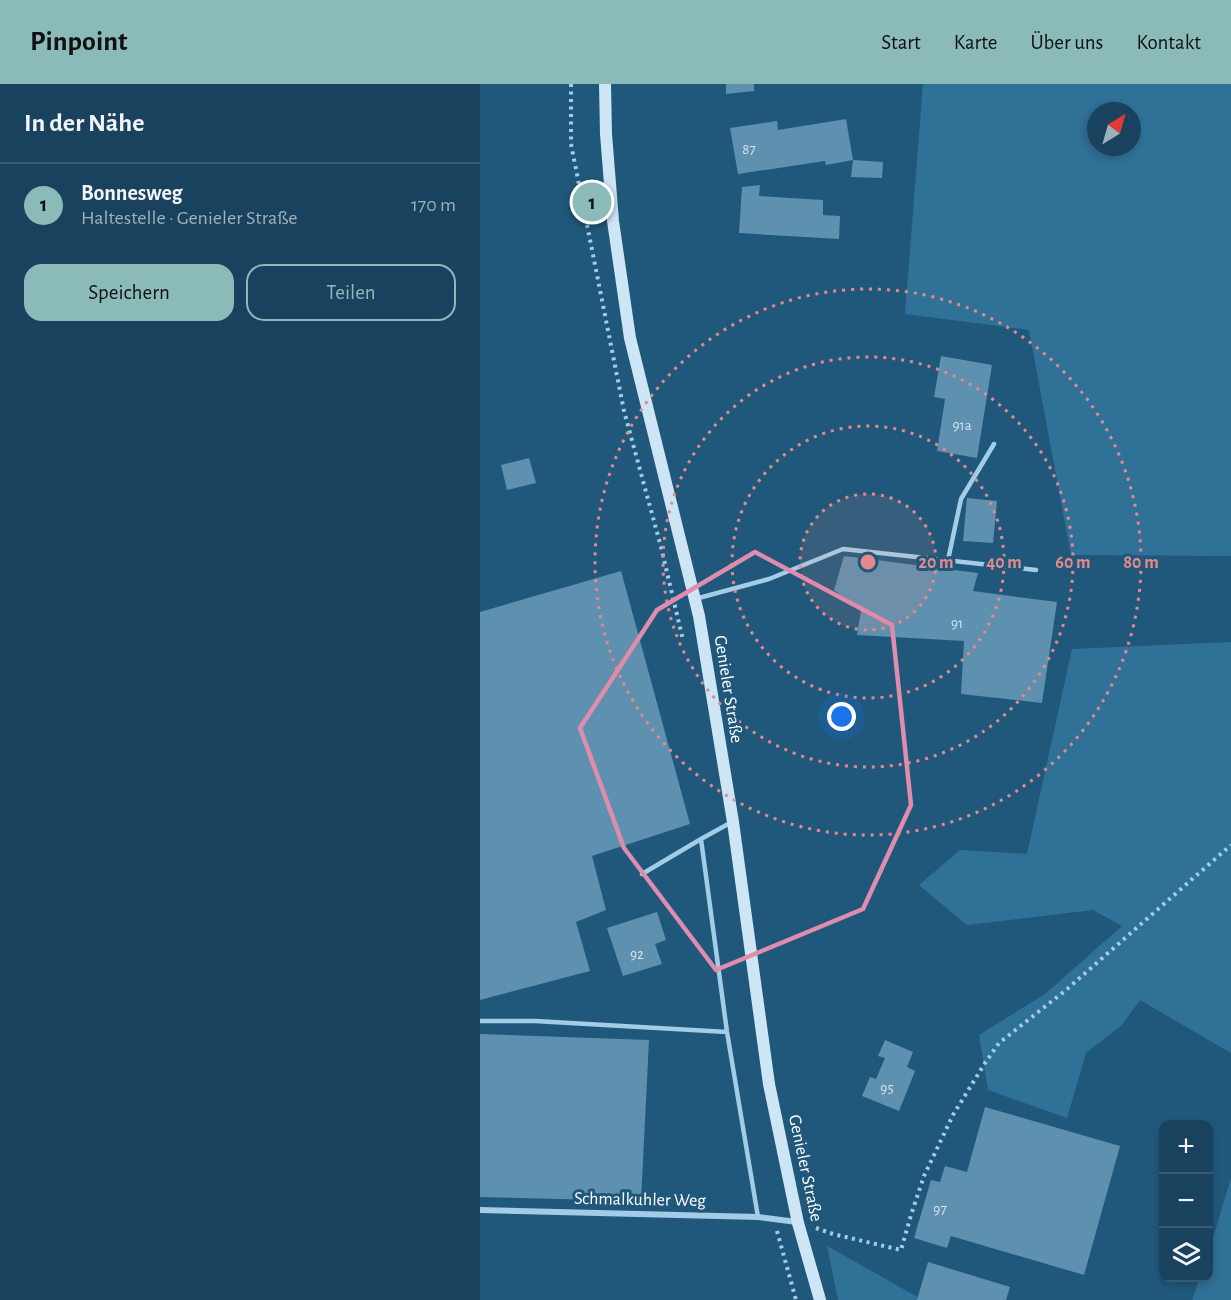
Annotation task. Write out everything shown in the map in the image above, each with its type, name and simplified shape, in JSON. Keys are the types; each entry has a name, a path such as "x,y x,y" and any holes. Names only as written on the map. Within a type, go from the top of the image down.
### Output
{"street":[{"name":"Genieler Straße","path":"605,84 606,134 613,221 630,338 699,616 733,822 769,1084 798,1223 820,1300"},
{"name":"Schmalkuhler Weg","path":"480,1210 758,1217 798,1223"}],"lane":[{"path":"948,560 961,499 994,444"},
{"path":"695,599 769,579 843,549 1036,570"},
{"path":"642,874 701,838 733,822"},
{"path":"701,838 727,1032 758,1217"},
{"path":"480,1021 535,1021 727,1032"}],"path":[{"path":"571,84 571,144 624,411 661,547 685,648"},
{"path":"798,1223 901,1250 924,1176 953,1115 999,1043 1066,990 1231,845"},
{"path":"776,1219 777,1237 796,1300"}],"highlighted area":[{"path":"755,552 892,625 911,805 863,909 716,970 624,848 580,728 657,610"}],"shaded area":[{"path":"923,84 1231,84 1231,556 1071,555 1029,330 905,314"},
{"path":"1231,642 1231,1053 1140,1000 1122,1025 1086,1053 1067,1118 988,1090 979,1035 1045,994 1122,926 1093,910 967,925 919,885 960,850 1027,854 1072,649"},
{"path":"1231,1178 1231,1300 1192,1300 1199,1282 1213,1282 1213,1238"},
{"path":"827,1246 923,1300 838,1300"}],"building":[{"path":"726,84 754,84 754,91 726,94"},
{"path":"846,119 853,160 826,165 825,161 738,174 730,128 777,121 778,130"},
{"path":"853,160 883,162 882,178 851,177"},
{"path":"760,185 759,196 823,200 823,215 840,216 839,239 739,233 742,187"},
{"path":"941,356 992,365 977,458 937,451 945,399 934,397"},
{"path":"529,458 536,483 507,490 501,465"},
{"path":"967,498 997,501 993,543 963,541"},
{"path":"844,556 978,573 973,591 1057,602 1042,703 961,694 964,641 857,635 861,611 834,590"},
{"path":"621,571 690,824 592,856 606,910 576,922 590,971 480,1000 480,612"},
{"path":"657,912 666,940 655,944 662,964 623,976 607,928"},
{"path":"480,1034 649,1040 641,1201 480,1197"},
{"path":"885,1040 913,1052 907,1067 915,1071 899,1111 862,1096 870,1077 876,1079 885,1058 878,1056"},
{"path":"985,1107 1120,1146 1084,1275 951,1236 947,1248 914,1238 931,1180 940,1182 945,1166 967,1172"},
{"path":"928,1262 1010,1287 1006,1300 917,1300"}],"place":[{"name":"Bonnesweg","path":"592,202"}]}
